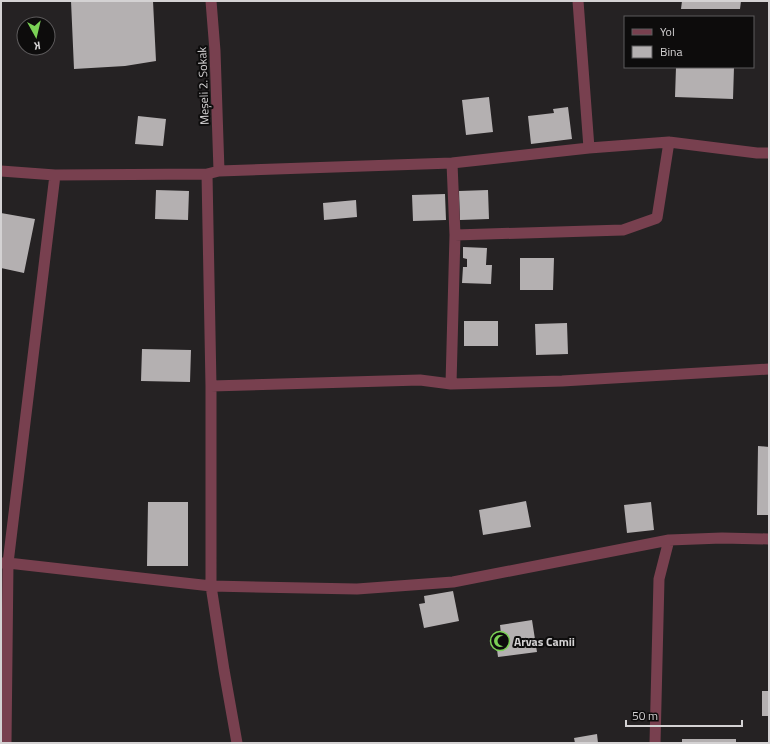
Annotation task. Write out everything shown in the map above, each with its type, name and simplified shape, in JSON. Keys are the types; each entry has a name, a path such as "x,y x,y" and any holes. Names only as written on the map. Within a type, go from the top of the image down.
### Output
{"street":[{"name":"Meşeli 2. Sokak","path":"211,1 216,50 219,171"},
{"path":"578,1 589,148"},
{"path":"454,235 623,230 657,218 669,142"},
{"path":"1,171 55,174 207,174 219,171 452,163 589,148 669,142 757,153 769,153"},
{"path":"451,384 454,235 452,163"},
{"path":"6,743 5,563 55,174"},
{"path":"207,174 211,386 211,586 237,743"},
{"path":"211,386 420,380 451,384 562,381 769,369"},
{"path":"5,563 211,586 357,589 453,582 669,540 722,538 769,539"},
{"path":"655,743 659,579 669,540"}],"building":[{"path":"71,1 153,1 156,61 125,66 74,69"},
{"path":"682,1 741,1 740,9 681,9"},
{"path":"676,68 734,68 733,99 675,97"},
{"path":"489,97 493,132 466,135 462,100"},
{"path":"568,107 572,139 531,144 528,116 554,113 553,109"},
{"path":"138,116 166,119 163,146 135,144"},
{"path":"156,190 189,191 188,220 155,219"},
{"path":"488,190 489,219 460,220 459,191"},
{"path":"445,194 446,220 413,221 412,195"},
{"path":"356,200 357,217 324,220 323,203"},
{"path":"1,213 35,219 24,273 1,268"},
{"path":"463,247 487,248 486,265 492,265 491,284 462,283 463,267 467,267 467,259 463,258"},
{"path":"520,258 554,258 553,290 520,290"},
{"path":"464,321 498,321 498,346 464,346"},
{"path":"567,323 568,354 536,355 535,324"},
{"path":"142,349 191,350 190,382 141,381"},
{"path":"758,446 769,447 769,515 757,515"},
{"path":"526,501 531,527 483,535 479,510"},
{"path":"148,502 188,502 188,566 147,566"},
{"path":"651,502 654,530 627,533 624,505"},
{"path":"453,591 459,621 424,628 419,604 425,603 424,596"},
{"path":"532,620 537,652 498,657 495,635 501,634 500,625"},
{"path":"762,691 769,691 769,716 762,716"},
{"path":"597,734 598,743 575,743 574,738"},
{"path":"682,739 736,739 736,743 682,743"}],"place":[{"name":"Arvas Camii","path":"500,641"}]}
